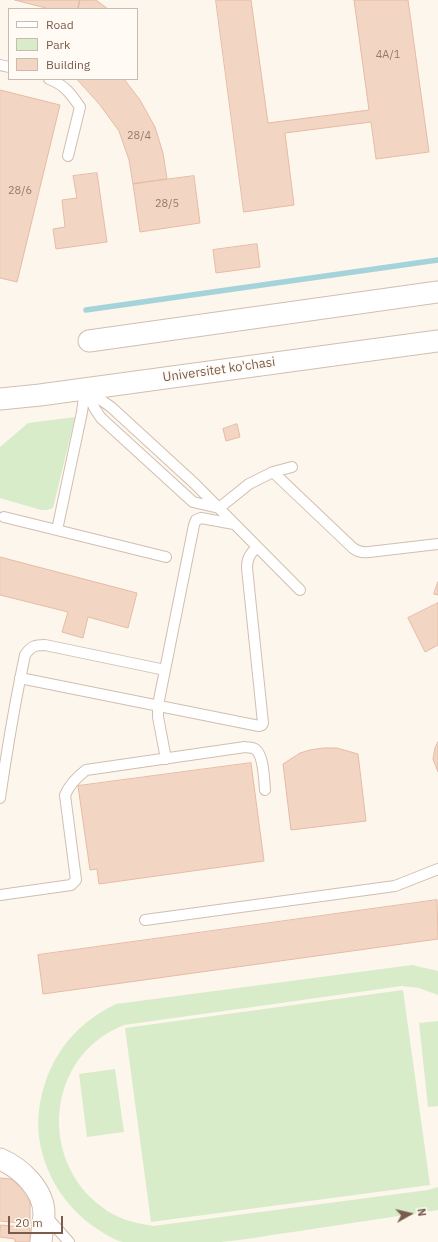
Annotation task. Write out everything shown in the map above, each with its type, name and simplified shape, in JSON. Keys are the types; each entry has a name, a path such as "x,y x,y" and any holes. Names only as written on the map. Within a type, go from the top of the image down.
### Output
{"street":[{"path":"89,341 438,292"},
{"name":"Universitet ko'chasi","path":"0,399 85,389 438,341"},
{"path":"0,1159 22,1173 32,1182 40,1196 44,1213 41,1242"}],"lane":[{"path":"52,80 60,83 80,107 68,156"},
{"path":"85,389 95,410 101,418 193,502 218,508"},
{"path":"85,389 112,407 218,508 300,590"},
{"path":"57,530 82,412 85,389"},
{"path":"218,508 249,484 273,472 292,467"},
{"path":"273,472 353,548 362,553 438,544"},
{"path":"4,516 166,558"},
{"path":"166,759 158,717 158,705 196,520 201,518 234,524"},
{"path":"20,678 259,726 262,725 247,568 248,556 257,547"},
{"path":"0,798 20,678 25,655 30,648 35,645 45,645 164,670"},
{"path":"0,895 71,885 76,880 65,795 80,774 86,770 245,747 254,748 262,762 265,790"},
{"path":"146,920 395,886 438,869"},
{"path":"44,1213 69,1242"}],"green space":[{"path":"75,417 53,508 41,510 0,498 0,447 28,423"},
{"path":"412,965 438,971 438,995 419,988 402,986 124,1025 98,1039 79,1059 66,1083 60,1109 60,1136 67,1163 81,1187 102,1207 114,1215 132,1222 146,1225 153,1226 428,1190 438,1187 438,1210 221,1242 124,1242 108,1236 85,1220 72,1208 61,1194 52,1179 40,1145 38,1128 42,1092 55,1061 63,1047 74,1034 100,1013 116,1004"},
{"path":"403,990 430,1185 151,1222 125,1028"},
{"path":"438,1021 438,1106 428,1107 419,1023"},
{"path":"115,1069 124,1132 87,1137 79,1074"}],"building":[{"path":"15,0 80,0 78,8 46,8"},
{"path":"80,0 96,0 107,8 78,8"},
{"path":"216,0 251,0 268,123 369,110 354,0 408,0 429,152 376,159 371,122 285,133 294,205 244,212"},
{"path":"78,80 125,80 140,100 155,127 163,153 167,179 133,184 129,160 119,131 100,105"},
{"path":"0,90 60,105 17,282 0,278"},
{"path":"97,173 107,242 56,249 53,229 65,227 62,200 77,198 73,176"},
{"path":"194,176 200,223 140,232 133,184"},
{"path":"257,244 260,267 216,273 213,250"},
{"path":"237,424 240,437 226,441 223,429"},
{"path":"0,557 137,593 128,628 88,617 83,638 62,632 68,612 0,595"},
{"path":"438,582 438,595 434,594"},
{"path":"438,603 438,645 425,652 408,618"},
{"path":"438,742 438,772 433,759"},
{"path":"324,748 337,748 358,754 366,821 291,830 283,764 300,753"},
{"path":"251,763 264,861 99,884 97,869 90,870 78,786"},
{"path":"437,900 438,939 43,994 38,955"},
{"path":"0,1178 11,1179 25,1191 30,1202 30,1224 0,1221"},
{"path":"1,1225 30,1228 30,1242 15,1242 15,1239 0,1237"}],"waterway":[{"path":"86,310 438,260"}]}
